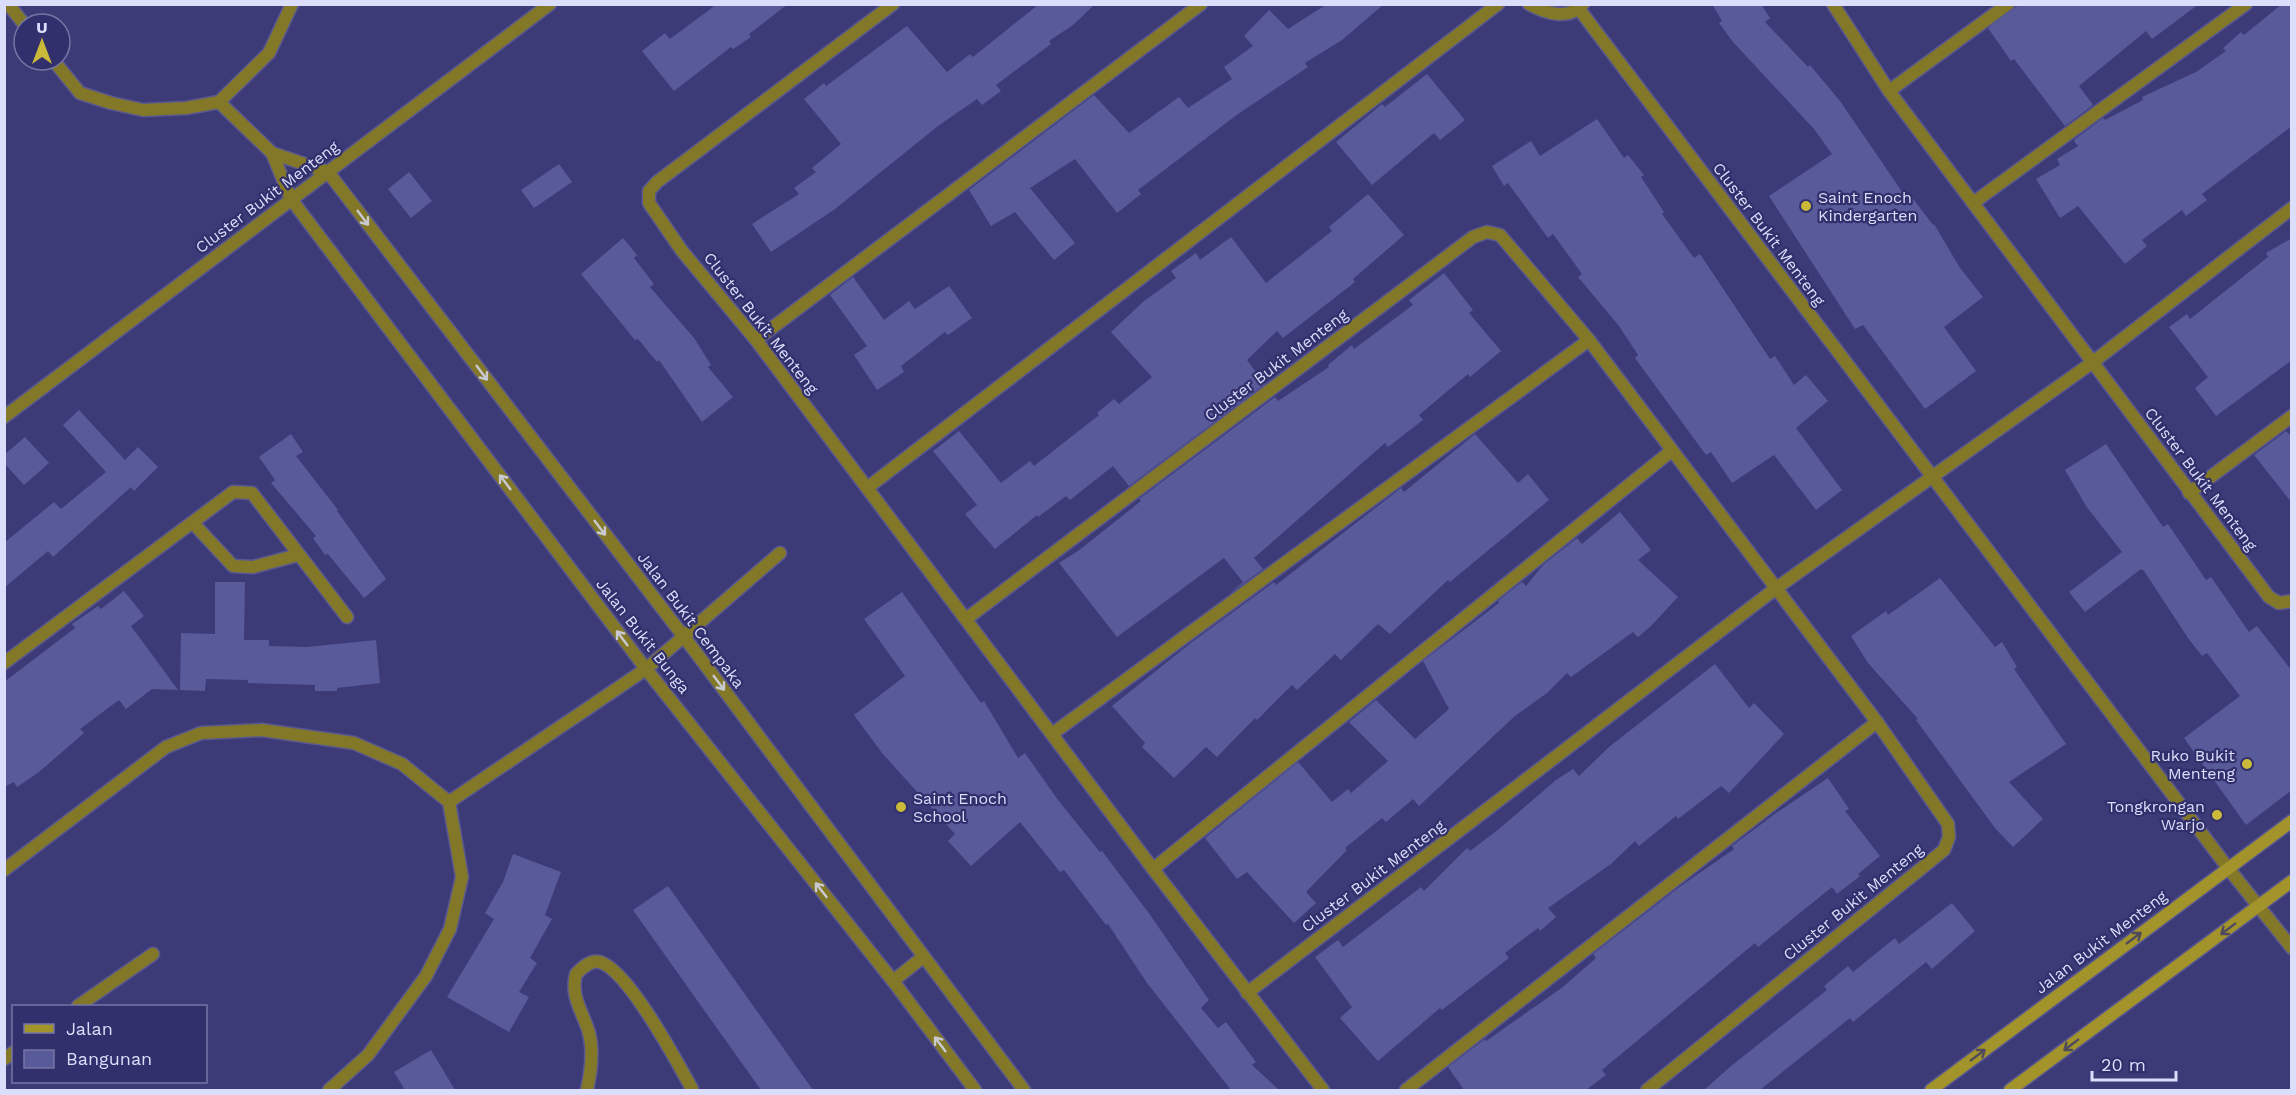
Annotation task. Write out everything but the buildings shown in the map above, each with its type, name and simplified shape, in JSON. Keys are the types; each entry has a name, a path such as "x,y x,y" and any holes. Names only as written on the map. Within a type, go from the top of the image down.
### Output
{"street":[{"path":"63,72 80,93 143,110 186,108 219,102 269,53 292,4"},
{"name":"Cluster Bukit Menteng","path":"4,417 550,4"},
{"name":"Cluster Bukit Menteng","path":"893,4 657,182 649,191 649,203 682,250 756,340 1153,869 1323,1090"},
{"path":"756,340 1201,4"},
{"path":"867,488 1498,4"},
{"path":"1529,4 1543,12 1561,15 1581,7"},
{"name":"Cluster Bukit Menteng","path":"1833,4 1889,91 2269,597 2279,603 2292,601"},
{"path":"1889,91 2008,4"},
{"path":"1973,203 2246,4"},
{"name":"Cluster Bukit Menteng","path":"1581,7 2228,868 2292,948"},
{"path":"219,102 272,153 328,172"},
{"name":"Jalan Bukit Bunga","path":"272,153 291,198 646,669 893,981 975,1090"},
{"name":"Jalan Bukit Cempaka","path":"328,172 684,638 1024,1090"},
{"name":"Cluster Bukit Menteng","path":"1247,993 1776,589 2093,362 2292,208"},
{"name":"Cluster Bukit Menteng","path":"966,619 1473,237 1486,232 1500,235 1589,340 1671,452 1877,722 1948,824 1949,837 1944,850 1647,1090"},
{"path":"1052,734 1589,340"},
{"path":"2189,492 2292,416"},
{"path":"1153,869 1671,452"},
{"path":"4,663 193,523 228,494 242,491 252,492 347,617"},
{"path":"193,523 233,566 254,567 298,555"},
{"path":"450,802 646,669 780,553"},
{"path":"1406,1090 1877,722"},
{"path":"4,870 166,747 201,733 262,730 354,743 402,764 450,802 462,877 450,929 426,976 368,1054 329,1090"},
{"name":"Jalan Bukit Menteng","path":"1931,1090 2292,821"},
{"path":"2010,1090 2292,882"},
{"path":"79,1005 153,954"},
{"path":"893,981 923,957"},
{"path":"587,1090 592,1070 589,1035 576,1002 573,984 576,974 595,962 601,962 618,973 659,1030 692,1090"}],"place":[{"name":"Saint Enoch Kindergarten","path":"1806,206"},
{"name":"Ruko Bukit Menteng","path":"2247,764"},
{"name":"Saint Enoch School","path":"901,807"},
{"name":"Tongkrongan Warjo","path":"2217,815"}]}
